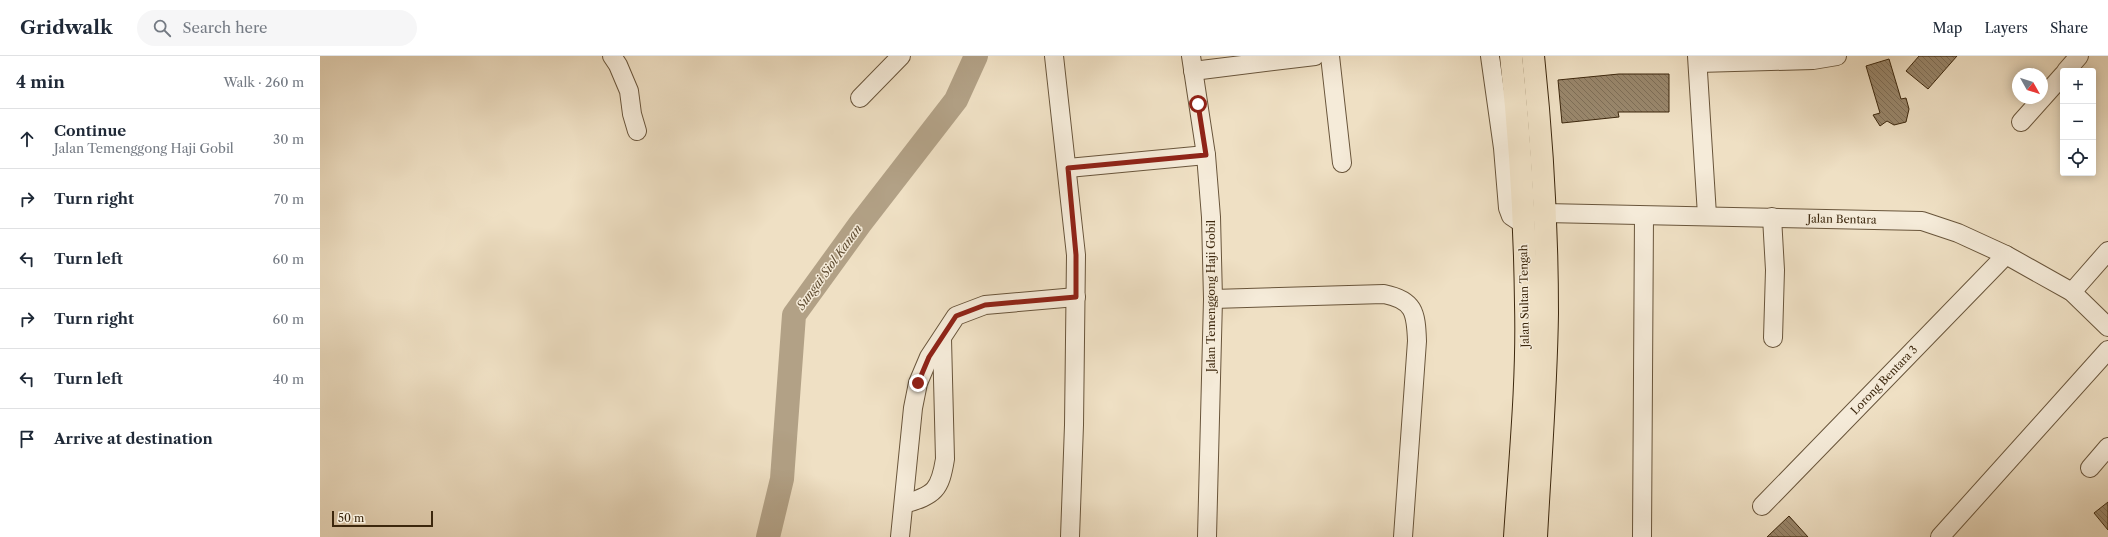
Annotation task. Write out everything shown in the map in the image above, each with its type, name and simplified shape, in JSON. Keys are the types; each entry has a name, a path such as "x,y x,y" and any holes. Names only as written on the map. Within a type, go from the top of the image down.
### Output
{"main road":[{"name":"Jalan Sultan Tengah","path":"1511,56 1519,130 1526,305 1525,369 1515,537"},
{"name":"Jalan Sultan Tengah","path":"1533,56 1541,133 1545,213 1547,312 1545,379 1536,537"}],"street":[{"path":"612,56 618,65 629,91 632,114 637,131"},
{"path":"860,98 901,56"},
{"path":"1054,56 1068,168 1076,255 1070,537"},
{"path":"1192,63 1315,56"},
{"path":"1330,56 1342,163"},
{"path":"1490,56 1502,140 1508,208 1511,216 1523,224"},
{"path":"1707,216 1697,60 1814,60 1837,56"},
{"path":"2069,68 2079,56"},
{"name":"Jalan Temenggong Haji Gobil","path":"1192,63 1206,155 1211,216 1213,299 1207,537"},
{"path":"2021,122 2060,78"},
{"path":"1068,168 1206,155"},
{"name":"Jalan Bentara","path":"1545,213 1644,216 1772,217 1922,222 1958,232 2006,255 2072,292 2108,327"},
{"path":"1642,537 1644,216"},
{"path":"1772,217 1775,270 1773,338"},
{"path":"2072,292 2108,251"},
{"name":"Lorong Bentara 3","path":"1762,506 2006,255"},
{"path":"1213,299 1384,294 1397,297 1407,302 1416,321 1417,341 1403,537"},
{"path":"900,537 913,408 918,383 929,357 956,316 972,309 999,303 1076,297"},
{"path":"904,504 934,493 939,485 943,472 945,459 942,339"},
{"path":"1940,537 2108,350"},
{"path":"2090,468 2108,447"}],"building":[{"path":"1919,56 1957,56 1928,89 1906,71"},
{"path":"1889,59 1901,99 1906,98 1909,109 1906,122 1894,125 1887,121 1880,126 1873,115 1880,113 1866,66"},
{"path":"1619,74 1669,74 1669,112 1618,112 1619,117 1562,123 1558,80"},
{"path":"2108,502 2108,530 2094,513"},
{"path":"1789,516 1808,537 1767,537"}],"waterway":[{"name":"Sungai Siol Kanan","path":"768,537 782,479 794,315 860,224 956,100 976,56"}],"route":[{"path":"918,383 922,370 929,357 956,316 985,305 1076,297 1074,221 1068,168 1206,155 1198,104"}]}
